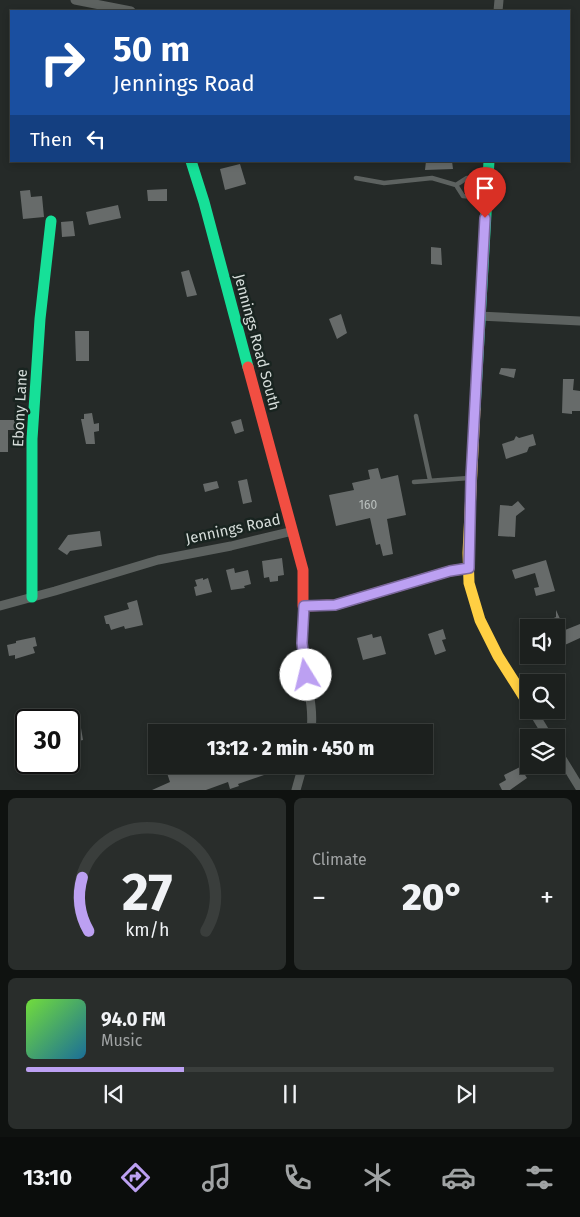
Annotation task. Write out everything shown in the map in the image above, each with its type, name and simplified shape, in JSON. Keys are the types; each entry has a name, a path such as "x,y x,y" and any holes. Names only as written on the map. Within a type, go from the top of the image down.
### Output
{"street":[{"path":"76,0 126,10"},
{"name":"Jennings Road South","path":"190,162 204,202 292,531"},
{"path":"488,162 471,478 469,583 480,620 498,656 520,691"},
{"name":"Ebony Lane","path":"32,597 30,579 32,440 40,319 51,221"},
{"path":"479,316 580,321"},
{"name":"Jennings Road","path":"0,606 158,560 231,546 292,531 303,570 304,606"},
{"path":"311,724 311,702 302,643 304,606 335,605 450,571 469,568"},
{"path":"565,764 580,788"},
{"path":"296,790 300,774"}],"lane":[{"path":"356,178 384,183 432,178 456,185 463,196 487,198"},
{"path":"456,185 466,178 488,179"},
{"path":"416,416 430,480"},
{"path":"414,482 471,478"}],"building":[{"path":"426,162 452,162 453,169 425,170"},
{"path":"240,164 246,184 225,190 220,169"},
{"path":"167,189 167,201 148,201 147,190"},
{"path":"30,190 31,197 42,196 44,217 23,219 20,191"},
{"path":"118,205 121,218 89,225 86,212"},
{"path":"73,221 75,236 62,237 61,222"},
{"path":"431,247 441,248 442,265 431,264"},
{"path":"189,270 197,295 187,297 181,272"},
{"path":"341,314 347,333 337,339 329,319"},
{"path":"75,331 89,331 89,361 76,361"},
{"path":"501,368 516,369 514,378 499,374"},
{"path":"563,379 574,379 573,390 580,391 580,411 572,411 572,414 562,413"},
{"path":"92,413 94,424 99,423 99,431 94,432 95,444 86,444 81,419 84,419 84,414"},
{"path":"241,419 244,431 235,434 231,422"},
{"path":"0,420 18,420 18,430 8,430 8,452 0,452"},
{"path":"533,434 536,445 529,447 527,452 506,459 502,444 514,440 516,436 519,438"},
{"path":"378,468 381,479 398,475 406,515 387,519 393,554 383,556 380,544 376,545 370,518 336,526 329,495 354,490 352,483 370,479 368,470"},
{"path":"247,479 252,502 243,504 238,481"},
{"path":"217,481 219,488 205,492 203,484"},
{"path":"518,501 525,509 516,516 515,537 498,536 500,505 512,506"},
{"path":"100,531 102,546 70,551 67,555 58,549 68,535"},
{"path":"282,558 284,575 278,576 278,581 270,582 269,577 264,578 262,561"},
{"path":"546,560 555,591 536,596 534,588 539,587 535,573 515,579 512,570"},
{"path":"234,568 235,573 248,570 251,584 244,586 245,588 231,590 226,570"},
{"path":"203,578 203,580 208,578 212,592 196,596 194,587 197,586 195,580"},
{"path":"137,600 143,625 125,629 124,626 111,630 109,624 106,624 104,616 129,609 127,603"},
{"path":"556,610 560,619 552,619 556,617"},
{"path":"580,624 580,638 565,645 565,630"},
{"path":"443,629 446,639 442,640 446,651 435,655 428,634"},
{"path":"372,634 373,638 381,636 386,654 363,660 357,638"},
{"path":"35,637 37,646 33,647 35,653 15,659 15,655 9,656 7,645"},
{"path":"80,728 83,740 80,741"},
{"path":"520,767 520,774 524,774 527,778 510,790 502,790 499,784 506,780 504,775"},
{"path":"167,774 264,775 238,784 239,786 230,789 228,782 206,790 152,790 170,782"}],"traffic: fast":[{"path":"191,162 204,202 248,367"},
{"path":"475,409 489,162"},
{"path":"32,597 32,439 40,319 51,221"}],"traffic: slow":[{"path":"475,409 468,553 469,583 480,620 498,656 520,691"}],"traffic: jam":[{"path":"248,367 303,570 303,606 335,605 450,571 469,568"}],"route":[{"path":"306,675 302,643 304,606 335,605 450,571 469,568 471,478 485,218"}]}
